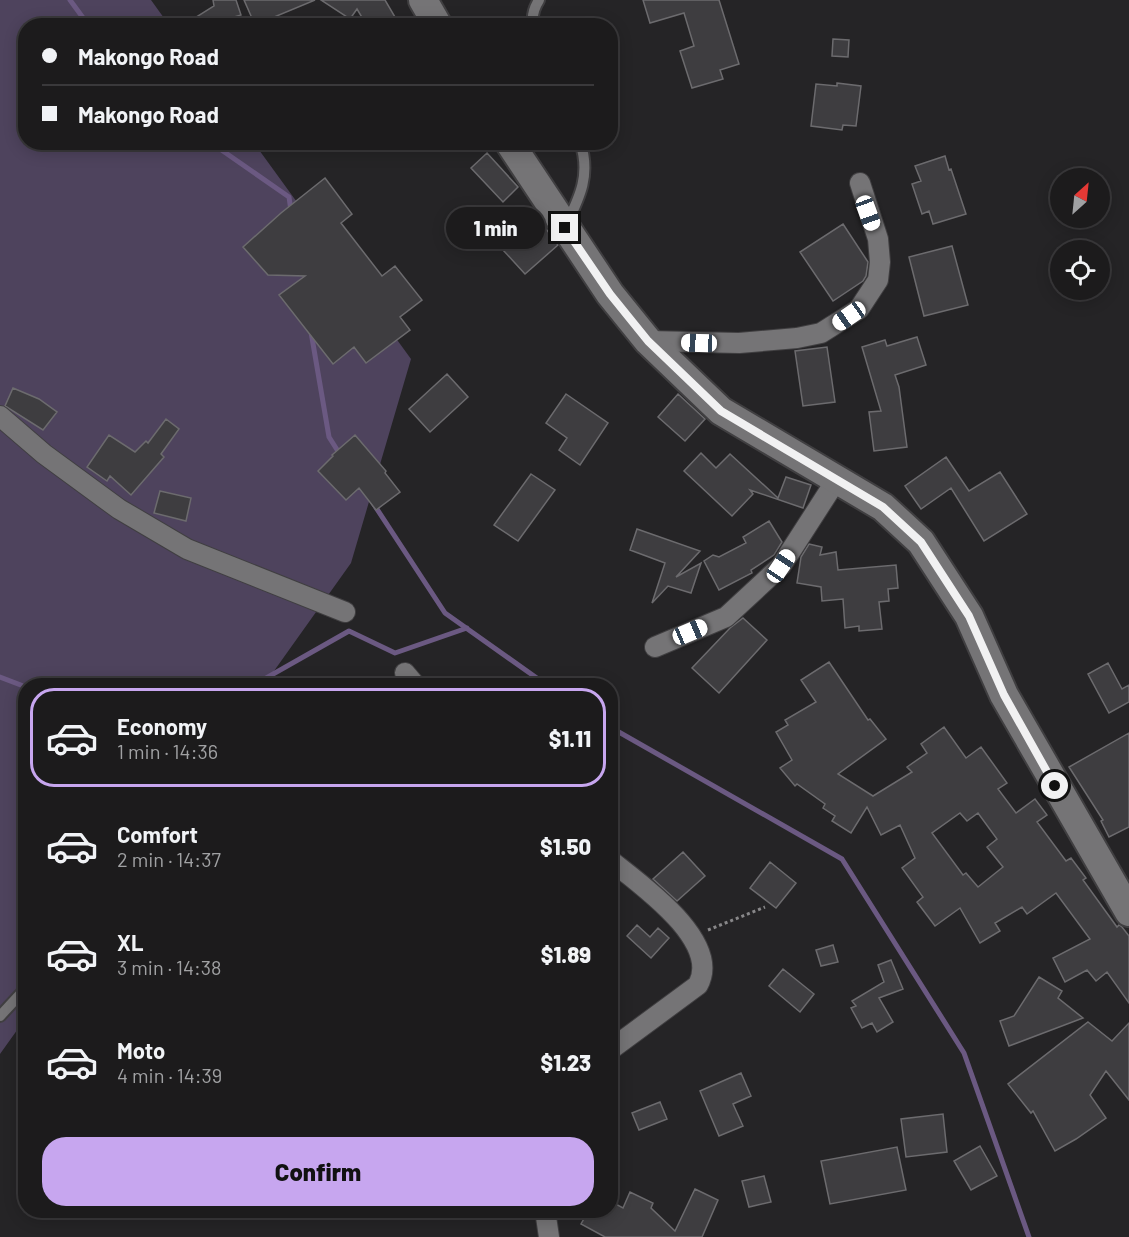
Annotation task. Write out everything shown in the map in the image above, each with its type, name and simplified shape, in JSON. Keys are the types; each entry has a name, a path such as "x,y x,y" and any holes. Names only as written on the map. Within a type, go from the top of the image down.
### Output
{"street":[{"path":"423,0 433,18"},
{"path":"514,150 610,294 648,341 721,411 883,507 921,542 969,616 1004,695 1129,912"},
{"path":"648,341 739,343 796,338 821,333 858,309 878,280 880,262 878,239 860,183"},
{"path":"0,416 44,454 119,509 187,549 345,612"},
{"path":"655,647 726,618 781,566 837,480"},
{"path":"618,867 649,891 674,915 693,938 700,953 703,976 698,985 618,1044"},
{"path":"546,1218 549,1237"}],"lane":[{"path":"533,18 539,0"},
{"path":"565,228 582,193 584,173 581,150"},
{"path":"0,1016 18,997"}],"path":[{"path":"693,938 724,922 765,908"}],"shaded area":[{"path":"0,0 151,0 164,18 18,18 18,150 259,150 411,359 351,563 269,678 18,678 18,1029 0,1054"}],"building":[{"path":"213,0 236,0 241,15 231,18 195,18 214,6"},
{"path":"244,0 315,0 272,18 252,18"},
{"path":"321,0 385,0 395,17 362,18 357,9 348,18"},
{"path":"643,0 719,0 739,64 720,70 723,79 692,88 680,51 694,46 684,13 650,23"},
{"path":"833,39 849,40 848,57 832,56"},
{"path":"837,83 861,86 856,126 843,125 842,130 811,126 816,84 837,86"},
{"path":"487,153 518,187 503,202 471,168"},
{"path":"945,156 966,214 933,224 929,211 922,214 912,184 921,181 915,166"},
{"path":"325,178 352,214 341,223 382,276 395,266 422,300 400,317 410,330 366,363 354,347 333,364 279,295 305,276 268,275 243,247"},
{"path":"538,218 558,245 525,274 503,250"},
{"path":"843,224 868,262 863,281 833,301 800,252"},
{"path":"952,246 968,305 924,316 909,257"},
{"path":"917,337 926,365 895,375 899,387 907,447 874,451 869,412 881,411 862,347 885,340 887,346"},
{"path":"827,347 835,402 803,406 795,351"},
{"path":"447,374 468,397 430,432 409,409"},
{"path":"13,388 39,399 57,412 43,430 5,406"},
{"path":"566,394 608,423 580,465 559,450 567,438 546,423"},
{"path":"678,394 705,419 685,441 658,417"},
{"path":"166,419 179,429 161,454 164,457 131,495 110,476 107,481 87,467 109,435 135,452 146,441 148,443"},
{"path":"355,435 386,471 385,473 400,492 376,510 359,488 346,500 318,471"},
{"path":"701,453 716,468 730,454 778,498 786,477 811,485 803,508 750,490 753,494 732,516 684,471"},
{"path":"946,457 969,491 1000,472 1027,514 984,541 951,488 921,509 905,486"},
{"path":"531,474 555,490 518,541 494,525"},
{"path":"160,491 191,498 186,521 154,513"},
{"path":"769,521 782,542 774,555 751,570 752,573 719,590 704,561 713,555 719,557 746,543 743,537"},
{"path":"637,529 700,551 676,577 701,563 691,593 668,586 652,603 665,563 630,550"},
{"path":"809,544 822,547 820,555 836,552 838,570 896,565 898,588 888,589 889,601 879,602 882,629 859,631 859,626 845,628 843,599 822,601 821,587 797,583 801,557"},
{"path":"743,618 767,640 719,693 692,668 730,628"},
{"path":"829,662 868,720 870,719 886,739 838,774 873,796 912,772 907,767 927,753 921,744 944,727 966,758 981,747 1007,783 998,789 1016,813 1035,799 1047,815 1037,822 1066,861 1071,858 1086,878 1083,880 1117,927 1119,925 1122,927 1129,936 1129,1003 1107,972 1096,981 1087,970 1065,982 1053,958 1090,939 1056,893 1027,914 1022,907 995,923 1000,931 980,943 960,908 935,926 917,902 923,897 902,868 915,858 900,825 881,835 867,807 851,833 832,821 835,816 823,808 825,804 797,784 795,786 780,768 792,760 776,732 788,725 785,720 816,702 801,680","holes":["960,813 967,821 978,813 997,839 987,847 1003,867 978,887 966,873 963,875 932,833"]},
{"path":"1108,663 1122,689 1129,685 1129,702 1109,713 1088,674"},
{"path":"1129,733 1129,827 1109,837 1101,821 1103,820 1069,767"},
{"path":"683,852 705,876 677,901 653,879"},
{"path":"770,862 796,883 776,908 750,888"},
{"path":"637,925 650,937 658,928 669,938 651,958 627,936"},
{"path":"833,945 838,962 821,966 816,950"},
{"path":"891,960 903,989 879,998 893,1022 877,1032 872,1023 862,1028 851,1008 856,1006 852,1001 884,982 878,965"},
{"path":"783,969 814,994 800,1012 769,986"},
{"path":"1039,977 1062,991 1058,998 1083,1018 1009,1046 1000,1021 1014,1016"},
{"path":"1088,1022 1112,1041 1129,1023 1129,1100 1106,1071 1090,1095 1106,1118 1055,1151 1033,1111 1031,1113 1008,1084"},
{"path":"741,1073 751,1096 733,1104 743,1126 719,1136 700,1091"},
{"path":"660,1102 667,1119 639,1130 632,1113"},
{"path":"943,1114 947,1152 906,1157 901,1119"},
{"path":"980,1146 997,1176 971,1190 954,1161"},
{"path":"897,1147 906,1190 830,1204 821,1161"},
{"path":"764,1176 771,1202 749,1207 742,1181"},
{"path":"695,1189 718,1200 702,1237 605,1237 581,1224 584,1218 618,1218 618,1205 623,1208 630,1192 653,1203 651,1208 675,1231"}],"waterway":[{"path":"70,0 83,18"},
{"path":"221,150 289,197 291,211"},
{"path":"311,332 329,437 341,456"},
{"path":"373,503 445,613 537,678"},
{"path":"266,678 349,631 395,653 467,628"},
{"path":"0,677 18,684"},
{"path":"618,732 842,859 964,1053 1029,1237"}],"route":[{"path":"565,228 610,294 648,341 721,411 883,507 921,542 969,616 1004,695 1055,786"}]}
